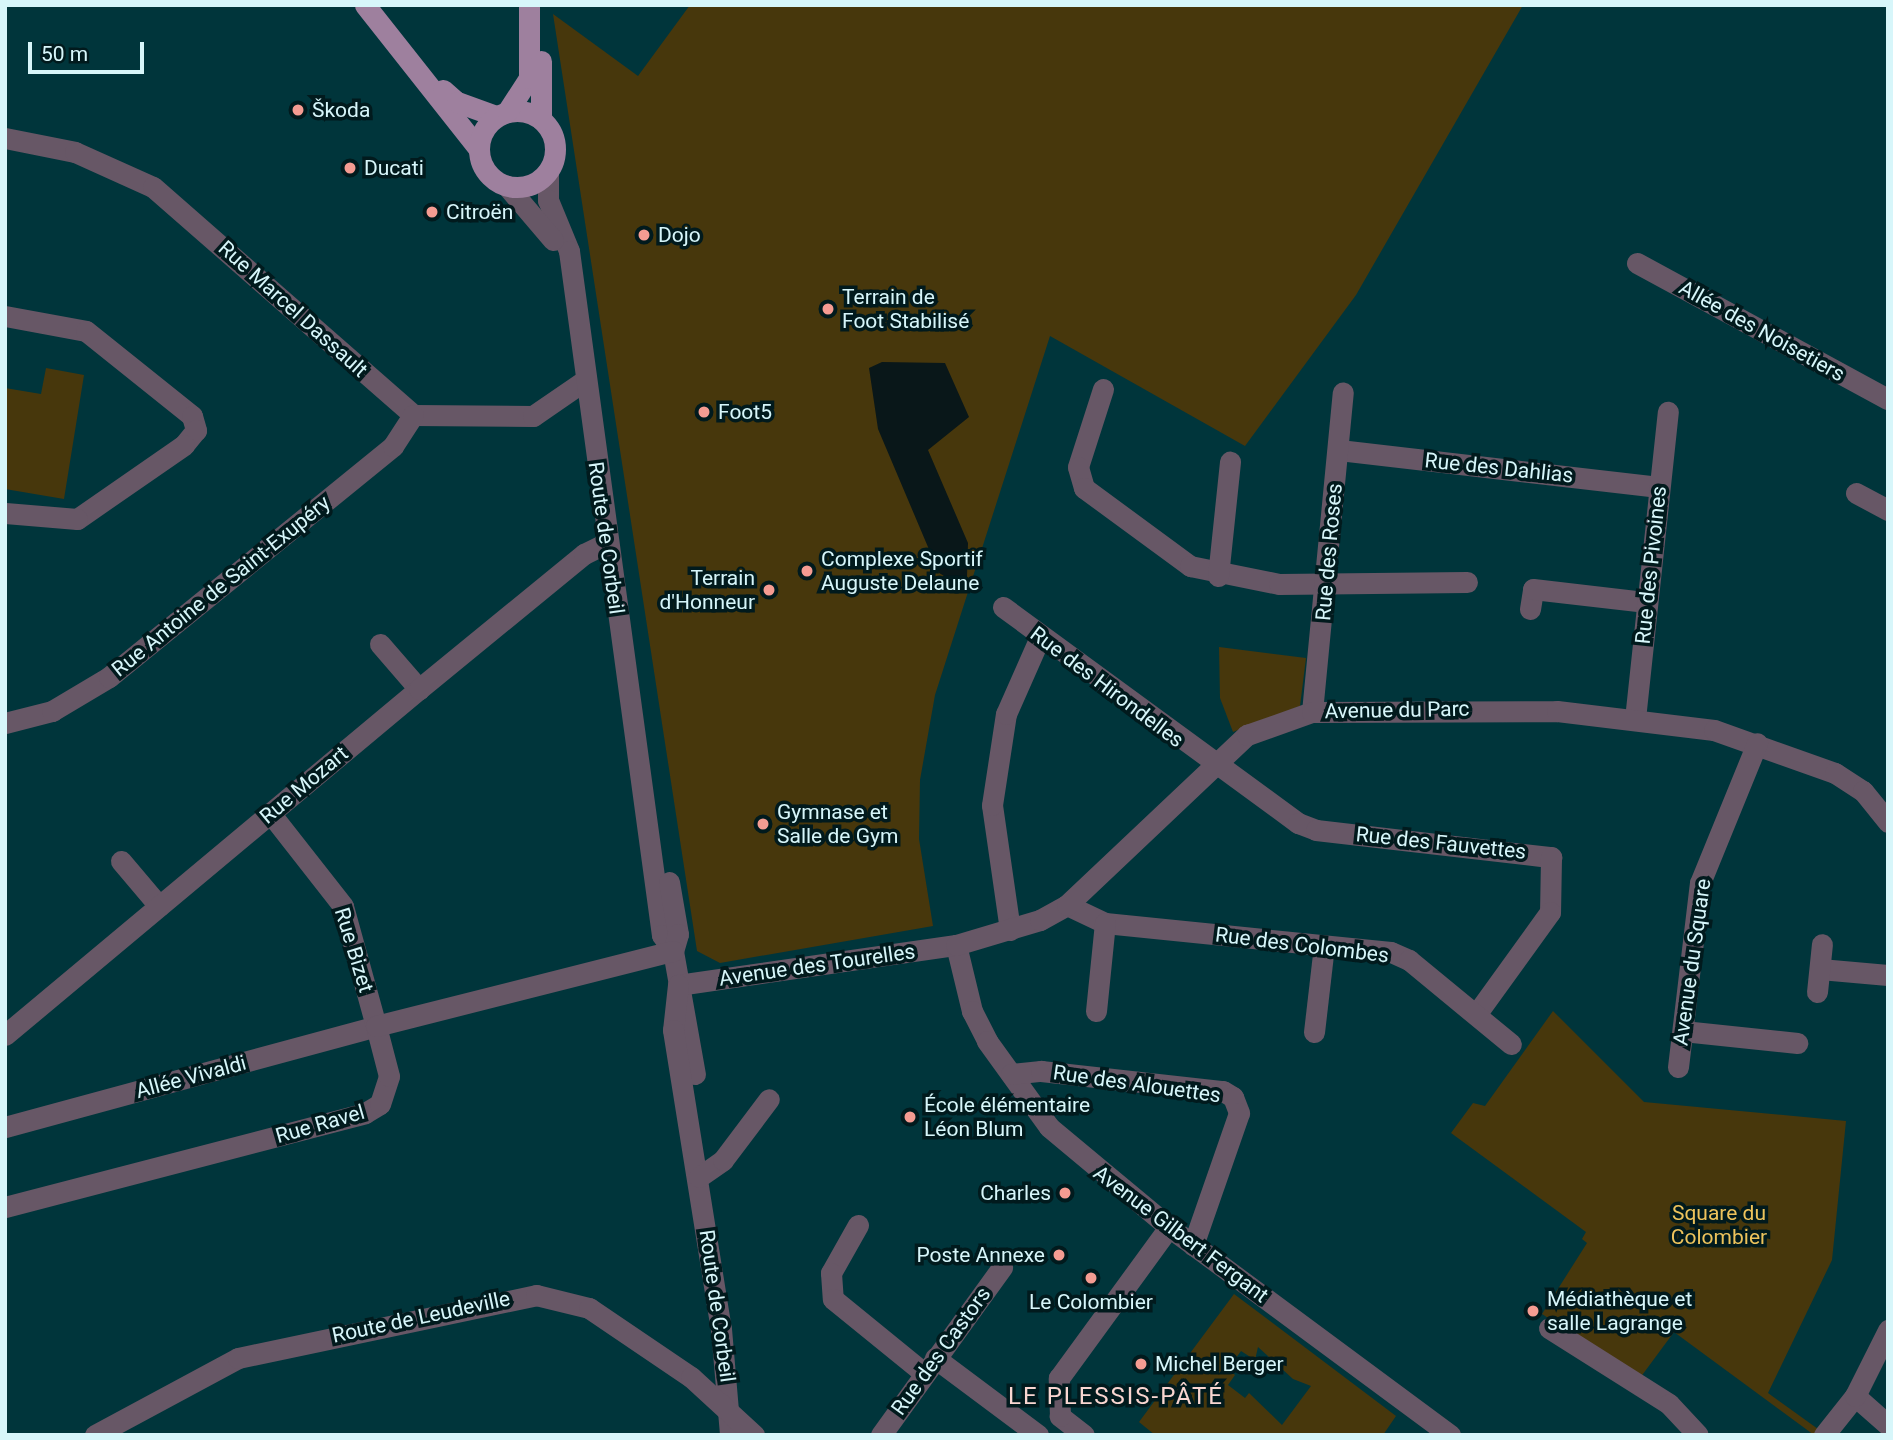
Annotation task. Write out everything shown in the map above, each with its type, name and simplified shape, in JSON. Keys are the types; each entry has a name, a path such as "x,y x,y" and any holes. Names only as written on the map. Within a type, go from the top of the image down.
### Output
{"main road":[{"path":"365,5 425,74 478,148 486,172 507,186 530,185 548,171 554,140 541,119 541,60 530,11"},
{"path":"478,148 529,78 530,11"},
{"path":"425,74 457,102 502,114 541,119"}],"street":[{"name":"Rue Marcel Dassault","path":"5,138 75,152 153,187 413,415"},
{"name":"Route de Corbeil","path":"548,171 548,200 566,234 568,277 644,799 667,867 678,934 673,951 678,985 673,1030 699,1177 732,1413 730,1435"},
{"name":"Route de Corbeil","path":"507,186 542,221 568,277"},
{"name":"Allée des Noisetiers","path":"1637,263 1888,400"},
{"path":"5,316 86,331 192,416 196,430 184,445 77,519 5,513"},
{"path":"413,415 533,416 584,381"},
{"path":"1103,389 1078,467 1084,488 1189,566 1218,576 1327,585 1467,582"},
{"name":"Rue des Roses","path":"1312,712 1327,585 1343,392"},
{"name":"Rue des Pivoines","path":"1634,719 1668,412"},
{"name":"Rue Antoine de Saint-Exupéry","path":"5,723 52,711 109,677 393,446 413,415"},
{"name":"Rue des Dahlias","path":"1339,450 1659,487"},
{"path":"1218,576 1230,462"},
{"path":"1856,493 1888,510"},
{"name":"Rue Mozart","path":"5,1035 584,554 607,543"},
{"path":"1531,609 1532,589 1646,602"},
{"name":"Rue des Hirondelles","path":"1003,607 1040,637 1214,762"},
{"path":"1010,930 992,805 1006,714 1040,637"},
{"path":"380,644 419,689"},
{"name":"Avenue du Parc","path":"956,945 1010,930 1067,905 1214,762 1247,735 1312,712 1466,707 1634,719 1757,743 1835,773 1886,815"},
{"name":"Avenue du Square","path":"1678,1067 1700,883 1757,743"},
{"name":"Rue des Fauvettes","path":"1214,762 1316,831 1551,857 1549,912 1478,1013"},
{"name":"Rue Bizet","path":"270,813 342,906 376,1026"},
{"path":"121,861 159,906"},
{"name":"Rue des Colombes","path":"1067,905 1105,923 1324,946 1409,960 1478,1013 1511,1044"},
{"path":"1096,1011 1105,923"},
{"path":"1817,992 1822,944"},
{"name":"Avenue des Tourelles","path":"678,985 956,945"},
{"name":"Avenue Gilbert Fergant","path":"956,945 972,1011 1012,1074 1063,1140 1169,1227 1450,1435"},
{"path":"1314,1032 1324,946"},
{"path":"376,1026 673,951"},
{"path":"1820,969 1888,975"},
{"name":"Allée Vivaldi","path":"5,1127 376,1026"},
{"name":"Rue Ravel","path":"5,1208 365,1113 380,1104 389,1076 376,1026"},
{"path":"1682,1031 1797,1043"},
{"name":"Rue des Alouettes","path":"1012,1074 1041,1071 1223,1091 1233,1097 1239,1113 1193,1245"},
{"path":"699,1177 723,1160 769,1099"},
{"path":"858,1225 831,1273 833,1298 930,1366 1038,1435"},
{"path":"1084,1435 1060,1416 1059,1378 1169,1227"},
{"name":"Rue des Castors","path":"881,1435 1002,1267"},
{"name":"Route de Leudeville","path":"95,1435 238,1359 536,1295 589,1308 732,1413 754,1435"},
{"path":"1549,1328 1669,1404 1698,1435"},
{"path":"1824,1435 1855,1396 1888,1331"},
{"path":"1855,1396 1888,1425"}],"green space":[{"name":"Complexe Sportif Auguste Delaune","path":"690,5 1523,5 1356,295 1245,446 1050,336 935,695 920,780 919,839 933,926 720,963 697,951 553,14 638,76"},
{"path":"46,368 84,375 64,499 5,489 5,388 41,394"},
{"path":"1219,647 1306,658 1300,706 1233,732 1220,698"},
{"name":"Square du Colombier","path":"1553,1011 1644,1102 1846,1121 1832,1260 1768,1393 1818,1429 1814,1435 1674,1332 1640,1378 1542,1314 1587,1243 1582,1239 1586,1232 1451,1133 1473,1103 1485,1106"},
{"path":"1234,1294 1396,1416 1383,1435 1155,1435 1139,1422","holes":["1258,1347 1293,1379 1311,1386 1282,1425 1249,1393 1245,1398 1228,1385 1235,1375 1228,1369 1241,1351 1255,1360"]}],"shaded area":[{"path":"882,362 945,363 969,417 928,450 968,543 967,577 955,582 939,573 878,429 869,368"}],"place":[{"name":"Škoda","path":"298,110"},
{"name":"Ducati","path":"350,168"},
{"name":"Citroën","path":"432,212"},
{"name":"Dojo","path":"644,235"},
{"name":"Terrain de Foot Stabilisé","path":"828,309"},
{"name":"Foot5","path":"704,412"},
{"name":"Complexe Sportif Auguste Delaune","path":"807,571"},
{"name":"Terrain d'Honneur","path":"769,590"},
{"name":"Gymnase et Salle de Gym","path":"763,824"},
{"name":"École élémentaire Léon Blum","path":"910,1117"},
{"name":"Charles","path":"1065,1193"},
{"name":"Poste Annexe","path":"1059,1255"},
{"name":"Le Colombier","path":"1091,1278"},
{"name":"Médiathèque et salle Lagrange","path":"1533,1311"},
{"name":"Michel Berger","path":"1141,1364"}],"district":[{"name":"LE PLESSIS-PÂTÉ","path":"1116,1397"}]}
